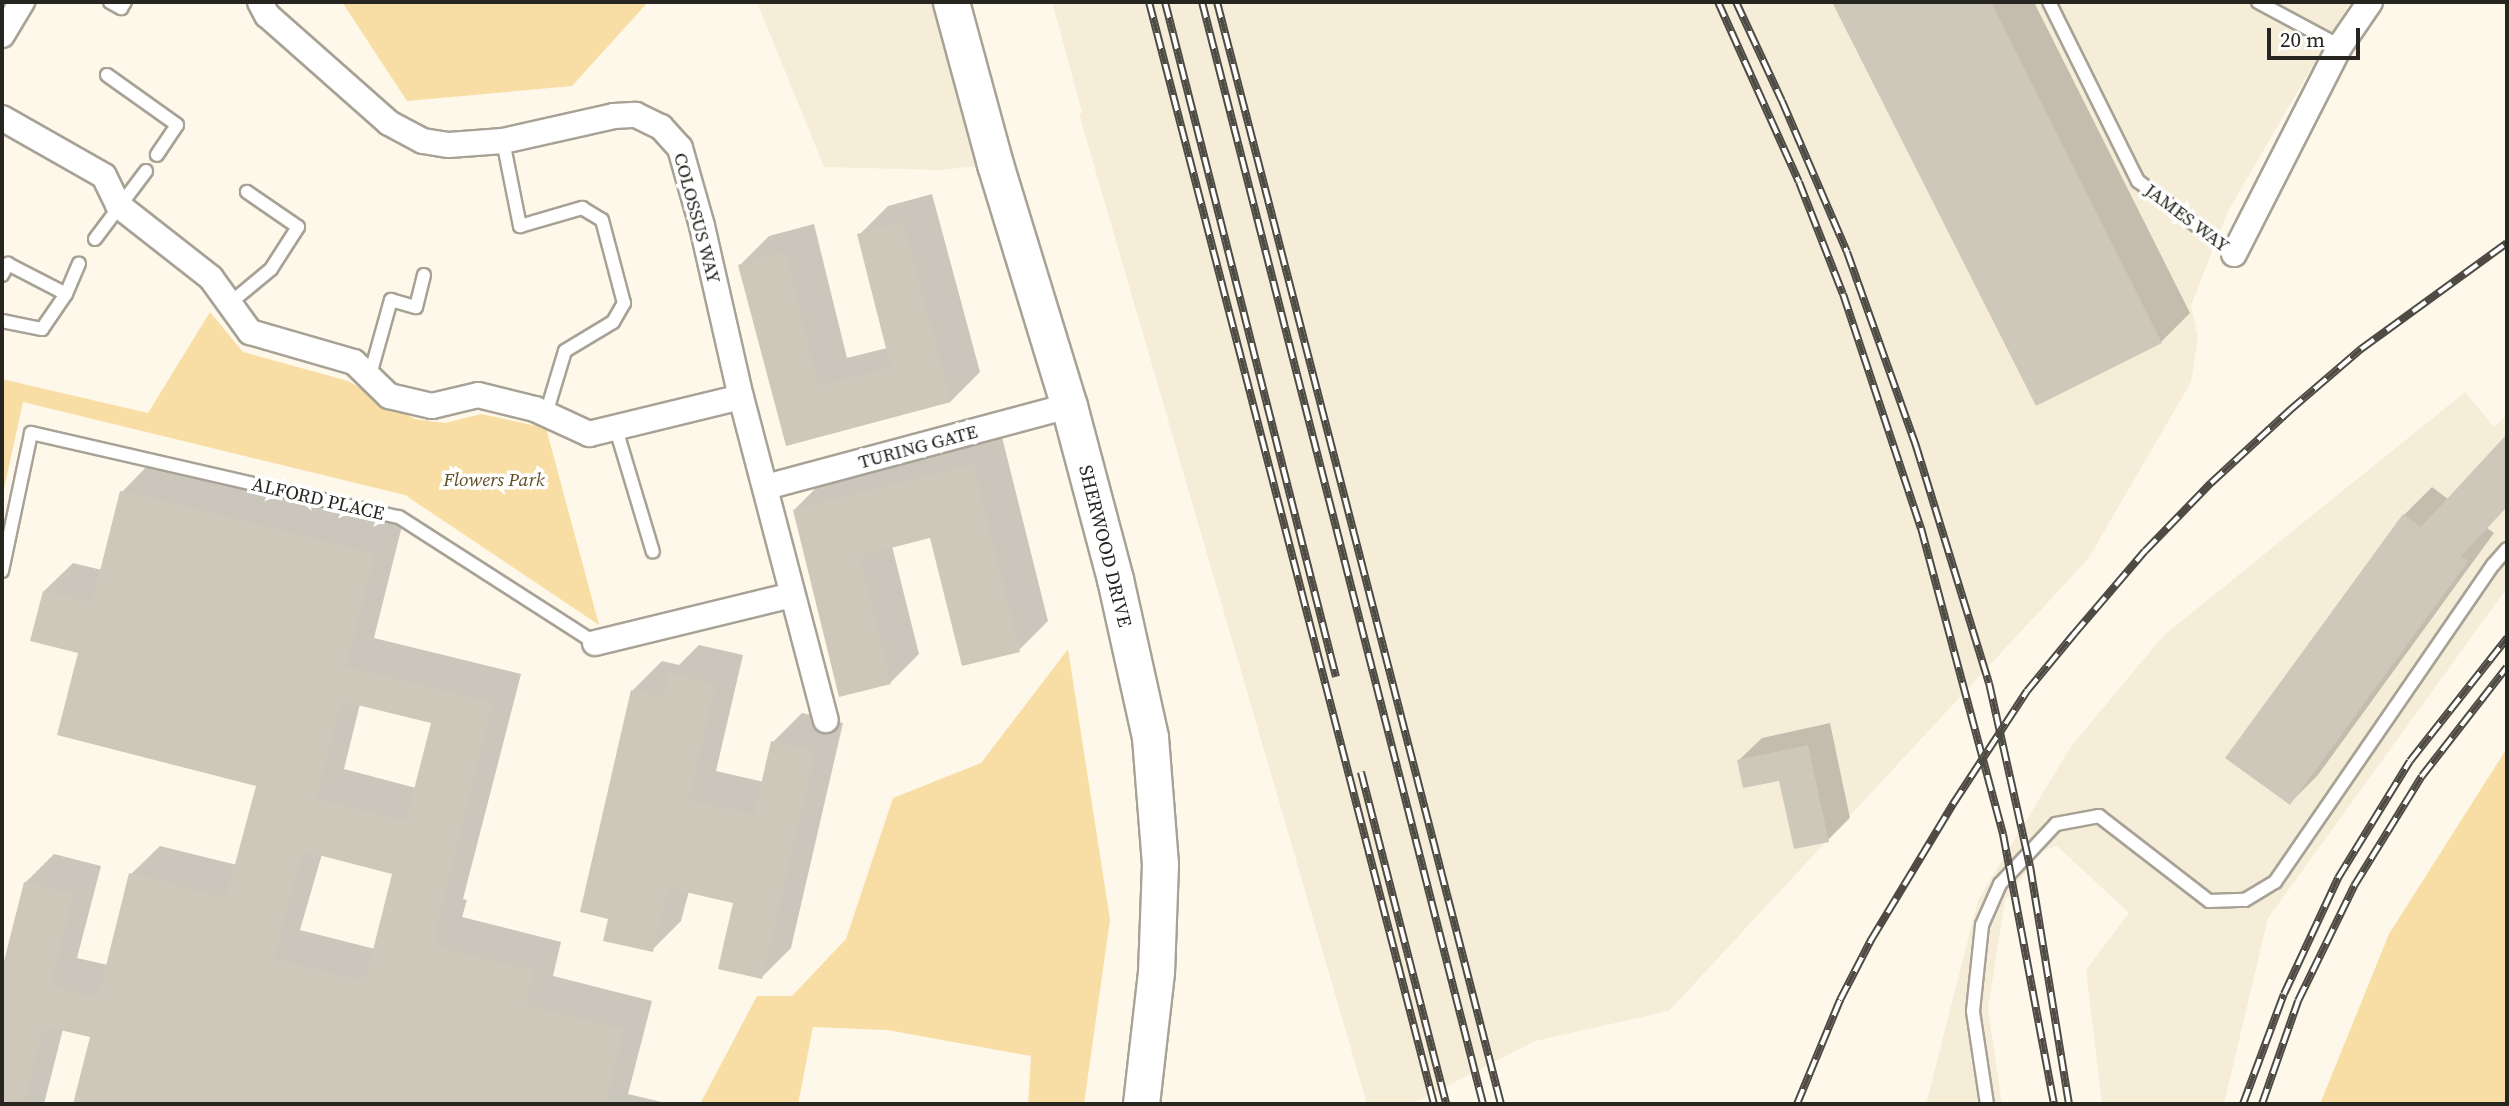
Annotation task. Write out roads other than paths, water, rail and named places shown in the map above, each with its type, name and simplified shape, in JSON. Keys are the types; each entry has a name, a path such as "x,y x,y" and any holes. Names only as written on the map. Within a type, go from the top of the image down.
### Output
{"street":[{"path":"3,31 22,2"},
{"name":"COLOSSUS WAY","path":"260,2 267,15 389,123 423,141 449,145 503,141 614,116 636,115 661,127 680,148 702,226 741,397 825,720"},
{"name":"SHERWOOD DRIVE","path":"951,2 995,164 1069,405 1115,579 1150,737 1160,864 1157,972 1141,1104"},
{"name":"JAMES WAY","path":"2234,254 2340,46 2370,2"},
{"path":"2,118 104,176 118,205 211,278 250,332 354,362 389,396 432,406 478,396 546,414 589,434 741,397"},
{"name":"TURING GATE","path":"766,487 1069,405"},
{"name":"ALFORD PLACE","path":"595,643 792,595"}],"lane":[{"path":"110,2 121,8 125,2"},
{"name":"JAMES WAY","path":"2049,2 2138,181 2234,254"},
{"path":"2258,2 2340,46"},
{"path":"107,75 177,125 157,155"},
{"path":"503,141 520,226 582,208 602,220 624,303 613,322 565,351 546,414"},
{"path":"96,239 118,205 146,171"},
{"path":"229,304 271,269 298,227 247,192"},
{"path":"2,275 8,264 66,294"},
{"path":"2,321 43,329 66,294 79,264"},
{"path":"370,375 391,300 416,307 424,275"},
{"path":"616,429 653,552"},
{"name":"ALFORD PLACE","path":"2,571 31,433 399,517 595,643"},
{"path":"1987,1104 1973,1011 1982,925 2000,884 2056,824 2099,816 2209,901 2245,900 2275,882 2493,565 2507,549"}],"railway":[{"path":"1149,2 1434,1104"},
{"path":"1165,2 1336,677"},
{"path":"1202,2 1483,1104"},
{"path":"1217,2 1501,1104"},
{"path":"1718,2 1799,182 1843,294 1921,528 2003,834 2054,1104"},
{"path":"1736,2 1847,252 1916,446 1989,683 2030,866 2069,1104"},
{"path":"1797,1104 1840,1000 1871,940 1953,804 2027,691 2074,634 2145,551 2211,483 2290,410 2361,349 2507,243"},
{"path":"2243,1104 2284,994 2338,878 2410,761 2507,638"},
{"path":"2262,1104 2298,1001 2354,886 2422,776 2507,667"},
{"path":"1361,772 1446,1104"}],"park label":[{"name":"Flowers Park","path":"494,480"}]}
